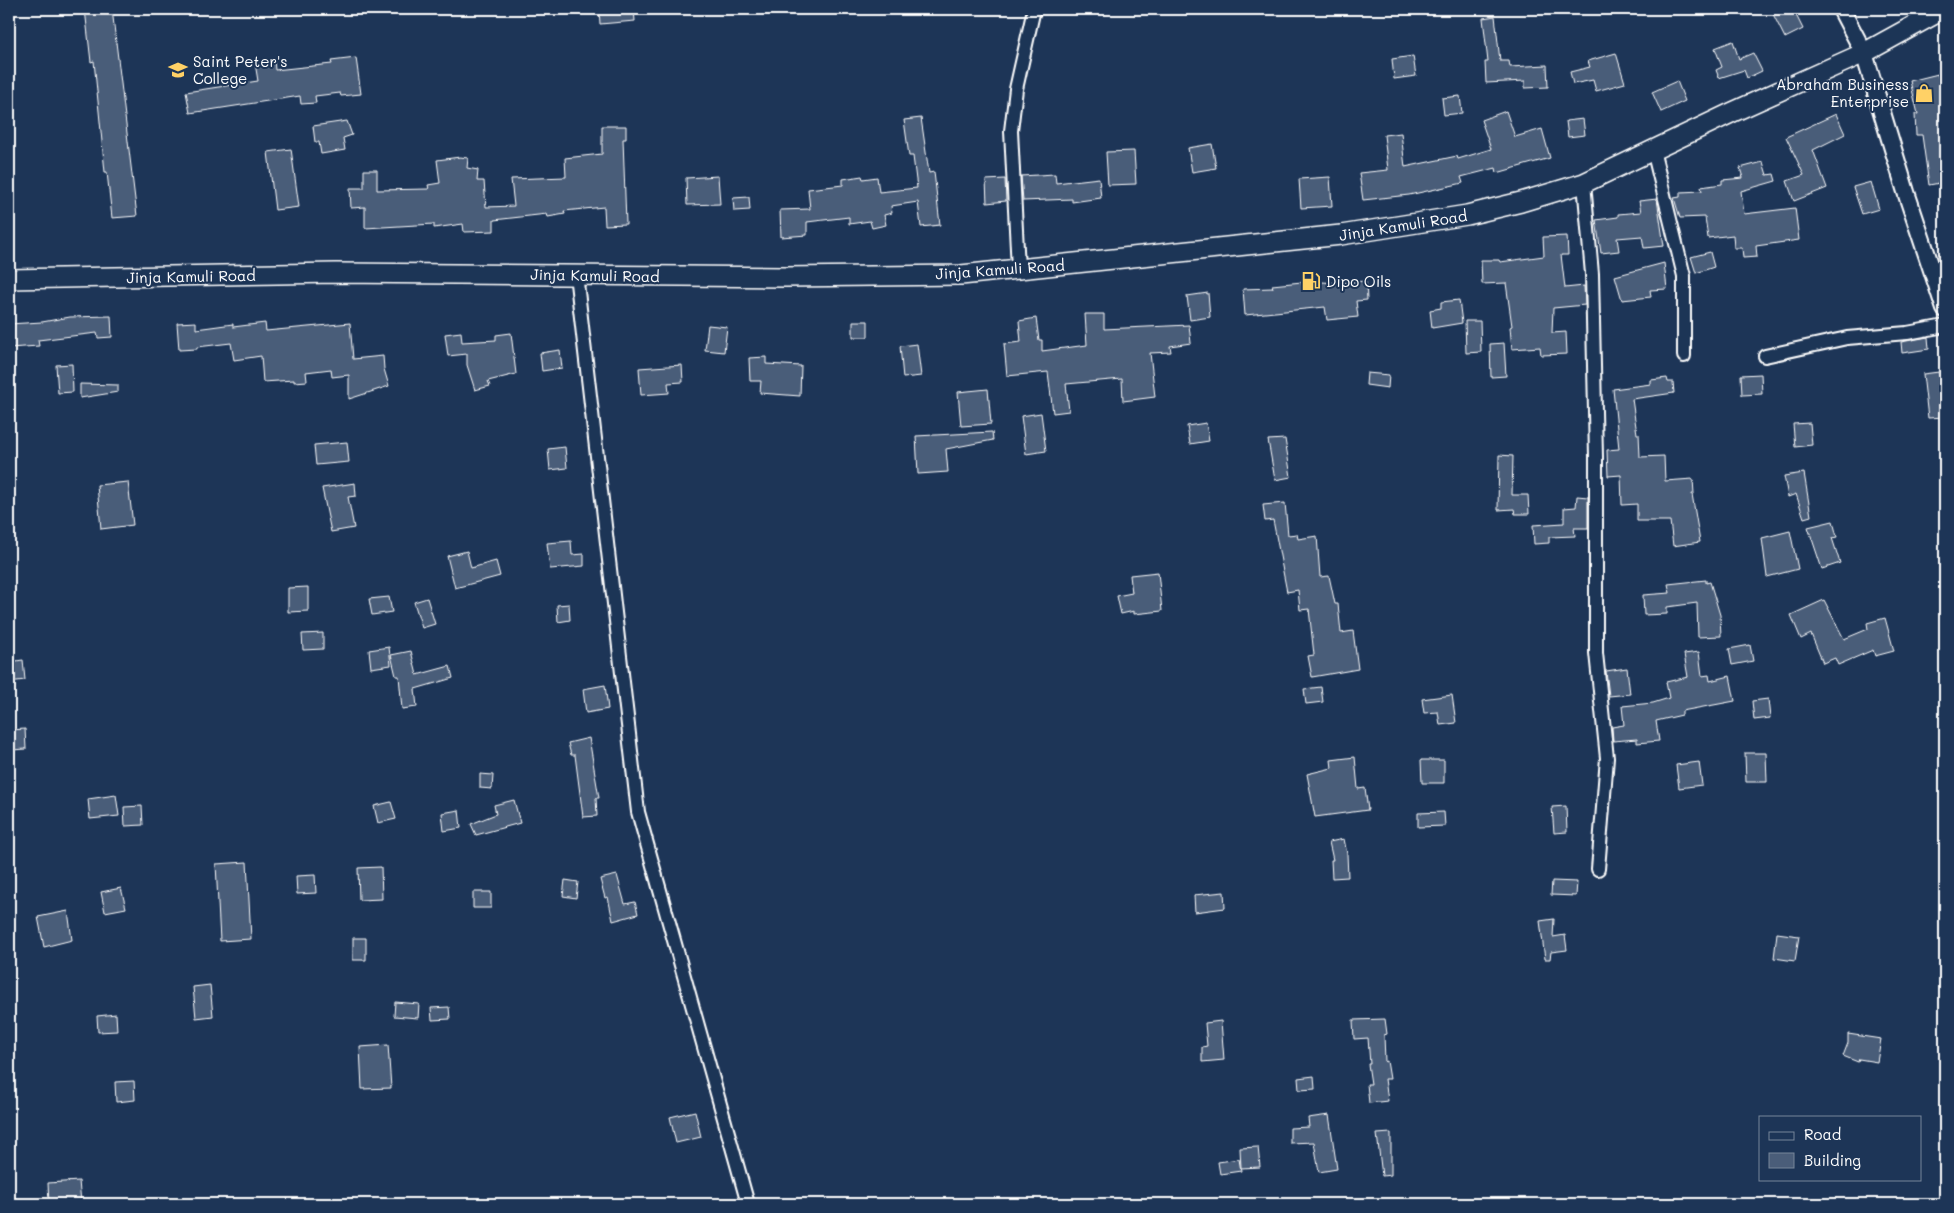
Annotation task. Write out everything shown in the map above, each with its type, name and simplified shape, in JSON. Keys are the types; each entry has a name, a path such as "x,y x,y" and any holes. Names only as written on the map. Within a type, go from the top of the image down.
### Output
{"main road":[{"name":"Jinja Kamuli Road","path":"9,279 336,273 786,277 961,274 1341,235 1467,215 1584,183 1864,53 1944,9"}],"street":[{"path":"1018,269 1011,131 1016,89 1034,9"},
{"path":"1841,9 1864,53 1906,192 1945,309"},
{"path":"1653,150 1684,276 1684,356"},
{"path":"1584,183 1592,274 1595,399 1596,652 1607,758 1598,870"},
{"path":"576,274 638,812 748,1204"},
{"path":"1764,356 1847,338 1907,333 1945,326"}],"building":[{"path":"85,9 112,9 137,216 112,218 107,172 105,172 94,61 91,62"},
{"path":"599,9 634,9 635,21 600,24"},
{"path":"1784,9 1793,9 1803,29 1785,38 1773,14"},
{"path":"1495,16 1500,61 1509,61 1510,67 1547,65 1548,87 1525,88 1525,81 1486,83 1485,62 1488,62 1483,18"},
{"path":"1733,41 1739,59 1753,53 1762,71 1747,78 1744,70 1719,78 1716,70 1722,67 1715,48"},
{"path":"1616,53 1625,83 1596,91 1593,80 1573,84 1570,72 1590,67 1588,61"},
{"path":"1413,56 1416,76 1394,79 1392,59"},
{"path":"356,58 361,94 341,96 340,93 315,96 316,103 301,104 300,96 190,113 186,92 258,81 255,63 274,60 275,70 332,64 331,61"},
{"path":"1938,74 1938,77 1945,75 1945,182 1929,185 1922,135 1916,135 1915,114 1918,114 1910,81"},
{"path":"1677,81 1685,101 1661,112 1652,92"},
{"path":"1460,96 1462,113 1444,115 1442,98"},
{"path":"1506,111 1515,137 1542,129 1550,158 1497,173 1496,168 1461,177 1463,183 1409,195 1363,200 1359,173 1388,170 1384,135 1401,133 1405,167 1457,156 1458,159 1491,149 1481,120"},
{"path":"1836,114 1845,134 1813,150 1827,188 1794,201 1787,181 1804,175 1786,137"},
{"path":"921,118 929,173 934,172 940,225 921,227 918,202 891,206 892,213 884,215 886,225 872,228 870,221 849,224 849,217 807,222 807,235 781,237 780,210 810,209 808,189 843,185 843,179 862,176 863,179 877,177 879,192 917,188 913,156 909,156 904,120"},
{"path":"1583,119 1585,135 1568,137 1566,121"},
{"path":"347,121 352,135 343,138 345,150 321,154 319,142 315,142 313,126"},
{"path":"602,126 626,126 626,139 623,139 626,224 605,225 604,207 564,211 565,214 548,217 547,214 494,220 494,231 464,232 463,224 434,228 434,224 365,228 365,207 351,208 350,188 364,188 364,170 377,170 377,190 429,189 428,185 440,183 437,160 460,157 468,158 467,168 478,170 477,181 484,181 486,207 514,206 511,179 566,177 565,158 602,154"},
{"path":"1212,144 1216,168 1192,172 1188,148"},
{"path":"291,149 299,207 275,210 268,152"},
{"path":"1134,151 1136,184 1108,185 1106,152"},
{"path":"1763,162 1767,175 1774,174 1776,181 1741,191 1744,214 1795,208 1799,240 1756,246 1757,257 1743,258 1742,248 1734,248 1733,235 1708,238 1705,217 1680,218 1674,198 1680,197 1680,192 1702,191 1701,187 1722,184 1722,180 1743,178 1740,168"},
{"path":"1055,174 1056,183 1099,178 1101,198 1072,202 1072,199 1023,201 1021,176"},
{"path":"718,176 720,204 687,205 686,178"},
{"path":"1330,177 1332,206 1301,208 1299,179"},
{"path":"1005,179 1006,201 987,203 986,180"},
{"path":"1871,182 1879,209 1862,214 1853,187"},
{"path":"749,197 750,210 734,211 733,198"},
{"path":"1657,199 1664,246 1644,248 1642,236 1617,238 1619,251 1601,253 1596,220 1618,217 1618,214 1641,212 1639,201"},
{"path":"1567,236 1568,255 1561,255 1565,288 1584,286 1585,305 1553,308 1552,333 1566,332 1567,354 1541,355 1540,347 1512,349 1510,327 1512,326 1506,283 1482,284 1481,260 1499,260 1500,262 1544,256 1543,237"},
{"path":"1710,252 1714,267 1696,273 1691,257"},
{"path":"1664,263 1667,289 1650,290 1651,297 1622,300 1615,276"},
{"path":"1366,281 1367,300 1356,301 1358,317 1327,320 1325,307 1245,315 1243,289 1273,288 1272,285 1302,282 1302,285 1322,282"},
{"path":"1208,293 1210,317 1190,320 1187,296"},
{"path":"1459,300 1462,323 1432,328 1430,310 1441,308 1441,302"},
{"path":"1085,314 1104,314 1104,329 1189,325 1191,343 1170,346 1171,352 1150,353 1155,397 1123,401 1122,379 1066,384 1069,411 1053,413 1048,372 1007,376 1004,344 1021,342 1019,321 1036,318 1039,340 1042,340 1042,351 1087,345"},
{"path":"111,316 112,337 98,338 97,333 38,340 39,346 9,348 9,324 42,322 70,317"},
{"path":"853,321 868,321 868,337 853,337"},
{"path":"1465,321 1480,321 1481,352 1466,353"},
{"path":"196,322 196,329 233,324 233,327 265,323 266,331 350,323 353,359 383,356 384,369 389,386 349,399 349,375 332,377 331,369 306,372 307,381 263,382 261,356 234,360 231,343 179,350 177,323"},
{"path":"708,325 727,327 724,352 705,350"},
{"path":"461,332 462,342 496,340 496,335 511,333 516,374 488,381 490,386 475,390 467,365 467,354 448,356 445,334"},
{"path":"1928,337 1929,349 1902,353 1901,342"},
{"path":"1504,343 1506,376 1491,377 1490,344"},
{"path":"917,344 921,376 903,378 900,346"},
{"path":"560,350 562,368 542,371 540,353"},
{"path":"766,357 766,364 801,366 800,396 760,393 761,381 750,381 749,358"},
{"path":"72,364 73,392 58,393 56,365"},
{"path":"682,365 683,382 668,383 669,393 641,395 639,368"},
{"path":"1939,372 1942,393 1945,393 1945,417 1928,418 1923,374"},
{"path":"1367,373 1389,375 1388,388 1366,385"},
{"path":"1761,374 1762,394 1742,395 1741,375"},
{"path":"1667,378 1668,382 1673,382 1674,393 1632,399 1637,434 1639,434 1640,457 1664,456 1665,481 1693,479 1694,494 1692,494 1700,542 1673,546 1670,521 1637,521 1637,504 1622,505 1621,475 1608,476 1607,450 1619,449 1613,389 1651,384 1651,380"},
{"path":"80,384 118,385 118,392 80,398"},
{"path":"988,389 991,424 961,426 958,392"},
{"path":"1041,413 1046,451 1026,454 1021,416"},
{"path":"1206,423 1209,441 1190,444 1187,426"},
{"path":"1810,423 1812,445 1795,447 1793,424"},
{"path":"992,432 993,440 946,449 948,472 918,474 916,436"},
{"path":"1285,439 1291,477 1275,480 1268,440"},
{"path":"347,442 349,462 316,465 314,445"},
{"path":"565,447 567,468 550,470 548,449"},
{"path":"1499,455 1513,456 1512,495 1528,495 1529,514 1515,514 1514,509 1498,510"},
{"path":"1804,473 1811,516 1804,518 1796,494 1788,497 1784,476"},
{"path":"128,482 133,525 101,529 97,485"},
{"path":"355,483 356,496 348,497 354,528 331,532 322,488"},
{"path":"1577,496 1588,497 1588,528 1574,528 1575,536 1549,537 1549,543 1534,544 1533,525 1564,523 1564,508 1576,507"},
{"path":"1285,503 1288,535 1297,534 1298,539 1317,536 1320,577 1329,576 1335,604 1338,604 1341,633 1353,631 1358,669 1312,677 1308,656 1314,655 1309,609 1300,610 1298,590 1287,592 1273,520 1265,521 1263,505"},
{"path":"1833,521 1837,537 1832,538 1840,563 1822,569 1808,527"},
{"path":"1790,531 1798,569 1767,577 1762,538"},
{"path":"571,541 572,555 584,554 584,566 550,569 547,543"},
{"path":"467,551 471,568 496,561 500,576 455,588 447,556"},
{"path":"1158,572 1162,611 1134,614 1134,611 1121,614 1117,596 1132,593 1130,575"},
{"path":"1706,580 1706,583 1710,582 1720,615 1721,636 1698,637 1697,603 1667,607 1667,614 1644,615 1643,595 1670,593 1668,584"},
{"path":"308,587 308,611 288,612 288,588"},
{"path":"389,597 392,612 372,615 369,599"},
{"path":"427,598 435,624 422,628 414,602"},
{"path":"1824,600 1844,639 1868,629 1867,623 1885,618 1894,651 1875,656 1873,650 1838,665 1835,658 1823,663 1811,634 1801,639 1791,615"},
{"path":"569,604 570,620 558,622 557,605"},
{"path":"323,633 323,649 303,650 302,634"},
{"path":"1750,645 1753,661 1732,665 1729,649"},
{"path":"389,647 391,665 371,668 369,650"},
{"path":"411,651 417,675 450,666 453,678 415,689 417,707 402,709 399,676 396,676 391,655"},
{"path":"1699,652 1702,676 1709,675 1710,681 1730,676 1735,701 1682,711 1682,715 1656,721 1659,741 1637,743 1637,739 1613,741 1612,727 1624,725 1622,706 1653,703 1669,698 1666,682 1688,677 1684,654"},
{"path":"23,660 25,680 9,682 9,662"},
{"path":"1627,668 1630,694 1609,696 1606,671"},
{"path":"605,685 608,709 586,713 583,689"},
{"path":"1321,687 1323,702 1306,704 1304,689"},
{"path":"1452,695 1456,723 1440,725 1438,712 1424,713 1422,699"},
{"path":"1768,699 1770,718 1754,720 1752,701"},
{"path":"25,729 26,749 12,750 11,730"},
{"path":"589,738 599,798 596,798 597,816 583,817 575,755 571,755 568,743"},
{"path":"1745,753 1766,753 1767,782 1746,782"},
{"path":"1355,757 1358,789 1365,788 1368,810 1315,817 1307,774 1332,768 1331,760"},
{"path":"1421,760 1444,760 1444,783 1422,783"},
{"path":"1699,762 1702,785 1679,788 1676,765"},
{"path":"480,774 493,775 492,789 480,788"},
{"path":"116,795 119,816 90,819 88,799"},
{"path":"514,800 520,823 476,835 471,824 496,814 494,805"},
{"path":"391,802 396,819 378,823 374,806"},
{"path":"142,806 143,825 125,826 124,807"},
{"path":"1566,806 1567,832 1554,833 1552,807"},
{"path":"459,810 461,828 444,831 442,813"},
{"path":"1444,812 1445,826 1418,827 1418,813"},
{"path":"1344,839 1348,877 1332,878 1331,860 1333,860 1329,842"},
{"path":"247,862 251,939 220,941 216,864"},
{"path":"381,867 382,899 359,900 358,868"},
{"path":"315,875 316,893 297,894 296,876"},
{"path":"617,875 625,904 635,902 638,914 613,921 608,897 605,898 600,879"},
{"path":"565,880 578,882 576,898 563,896"},
{"path":"1552,881 1577,882 1576,896 1551,895"},
{"path":"121,888 126,908 105,912 101,892"},
{"path":"473,892 491,892 491,908 473,908"},
{"path":"1224,892 1225,908 1195,912 1194,895"},
{"path":"68,911 72,940 44,947 38,917"},
{"path":"1554,919 1553,937 1565,935 1567,950 1551,952 1550,959 1545,959 1540,921"},
{"path":"1777,933 1799,936 1795,961 1774,958"},
{"path":"353,938 366,938 366,960 353,960"},
{"path":"210,985 213,1016 196,1018 193,987"},
{"path":"395,1002 419,1004 418,1018 394,1016"},
{"path":"449,1007 450,1019 432,1020 431,1008"},
{"path":"116,1014 117,1031 98,1032 97,1016"},
{"path":"1385,1019 1387,1034 1384,1035 1385,1062 1387,1061 1390,1079 1385,1079 1388,1101 1369,1103 1367,1084 1371,1084 1368,1064 1370,1064 1368,1038 1354,1039 1353,1020"},
{"path":"1221,1021 1224,1060 1202,1062 1202,1047 1207,1046 1205,1023"},
{"path":"1848,1034 1881,1039 1877,1062 1859,1059 1858,1062 1843,1056 1848,1043"},
{"path":"388,1045 391,1088 362,1089 360,1047"},
{"path":"1314,1076 1315,1089 1299,1090 1298,1078"},
{"path":"134,1081 135,1100 116,1102 115,1082"},
{"path":"695,1111 701,1137 676,1143 670,1117"},
{"path":"1329,1115 1337,1169 1319,1172 1314,1142 1290,1143 1290,1128 1309,1127 1308,1118"},
{"path":"1391,1133 1391,1175 1382,1176 1377,1134"},
{"path":"1258,1147 1260,1167 1241,1168 1240,1148"},
{"path":"1239,1159 1241,1171 1220,1174 1218,1162"},
{"path":"79,1181 81,1203 49,1204 48,1183"}],"place":[{"name":"Saint Peter's College","path":"178,70"},
{"name":"Abraham Business Enterprise","path":"1924,93"},
{"name":"Dipo Oils","path":"1311,281"}]}
